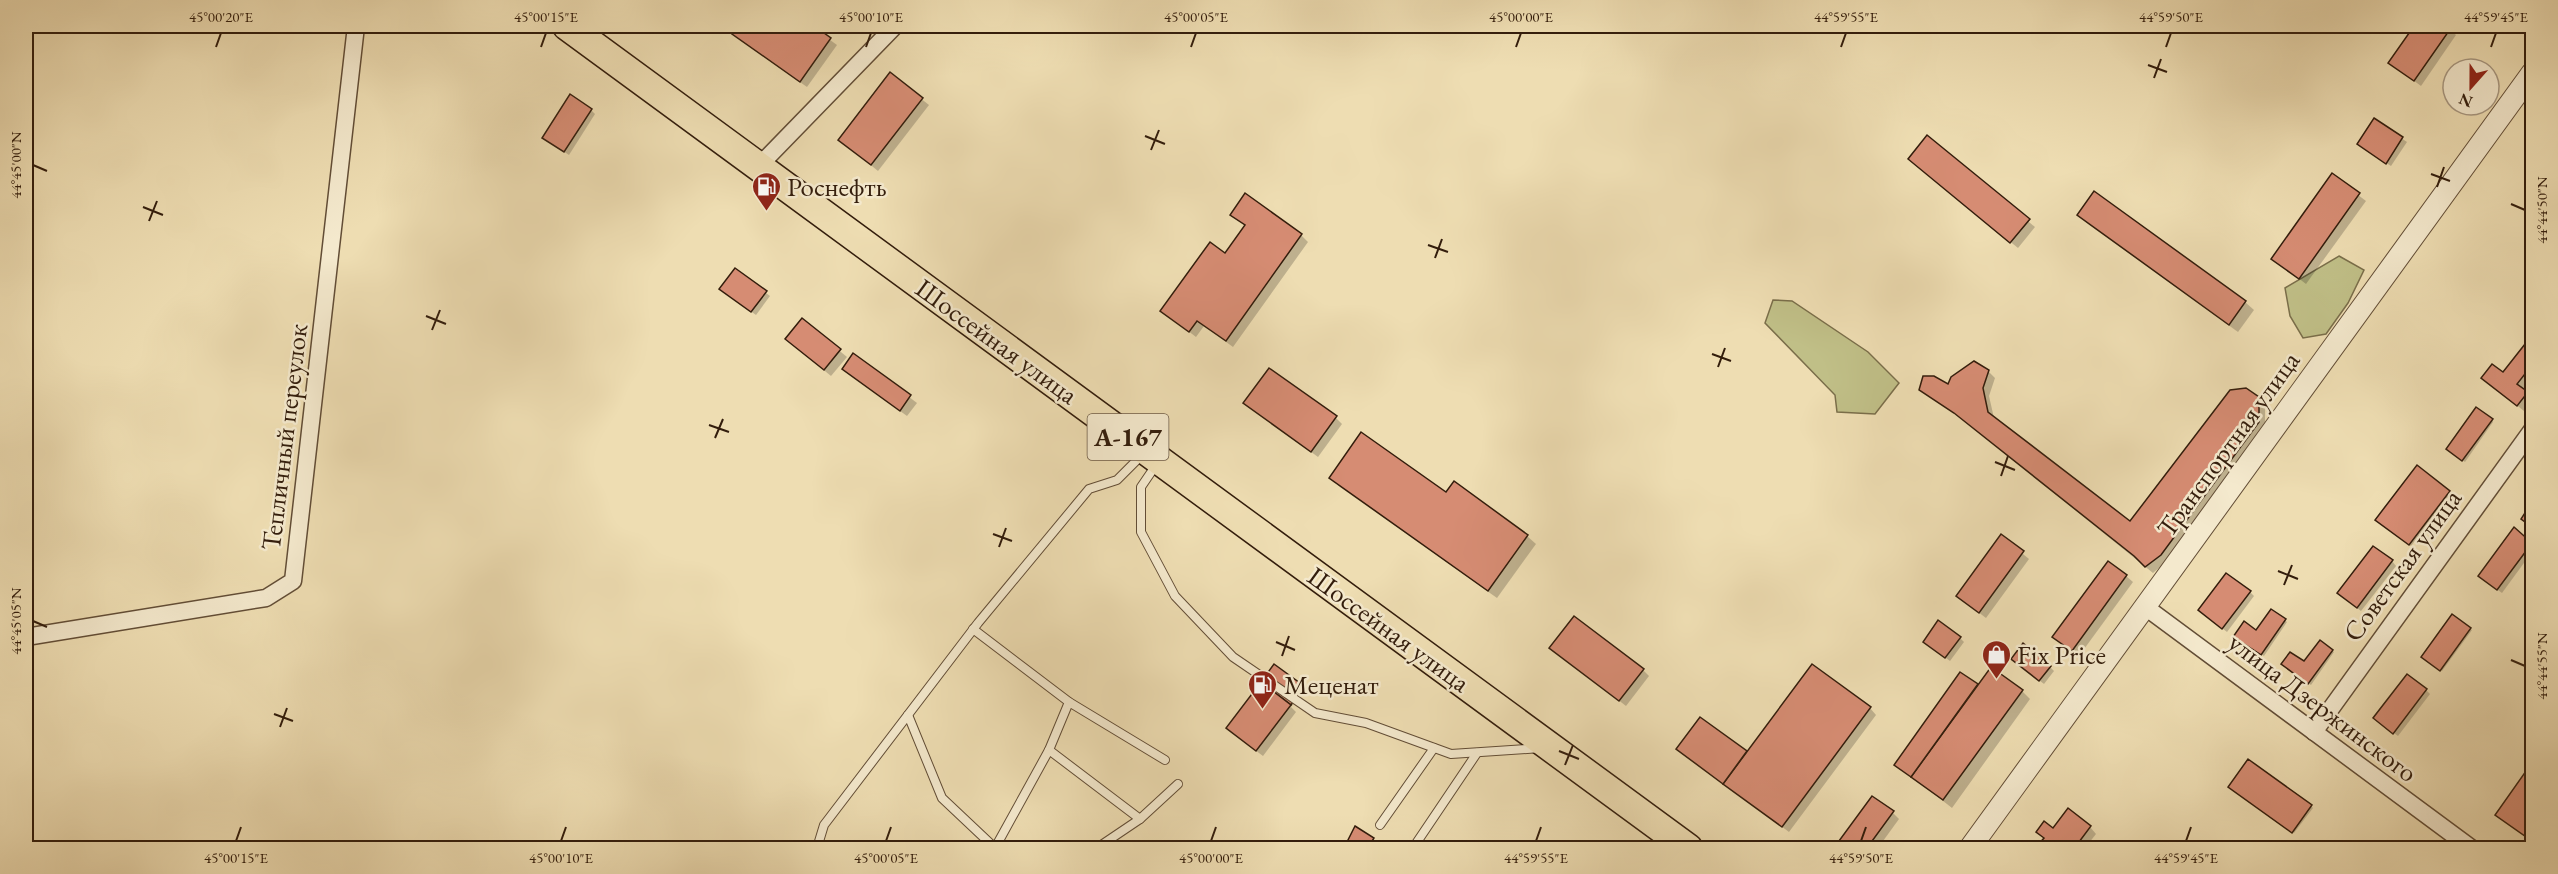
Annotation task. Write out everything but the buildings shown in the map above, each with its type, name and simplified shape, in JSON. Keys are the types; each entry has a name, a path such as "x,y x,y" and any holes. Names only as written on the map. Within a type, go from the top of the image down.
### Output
{"highway":[{"name":"Шоссейная улица","path":"567,26 1688,849"}],"street":[{"name":"Тепличный переулок","path":"26,637 266,598 292,581 309,452 349,70 356,26"},
{"path":"759,166 895,26"},
{"name":"Транспортная улица","path":"1970,849 2532,73"},
{"name":"Советская улица","path":"2314,732 2532,430"},
{"name":"улица Дзержинского","path":"2144,606 2472,849"}],"lane":[{"path":"817,849 824,825 974,629 1089,489 1117,480 1152,455"},
{"path":"1152,455 1141,487 1141,532 1175,596 1233,657 1315,713 1366,723 1451,754 1550,747"},
{"path":"974,629 1069,702 1165,760"},
{"path":"908,715 942,798 995,848 1049,750 1069,702"},
{"path":"1380,825 1434,748"},
{"path":"1049,750 1140,819"},
{"path":"1413,849 1477,753"},
{"path":"1097,849 1140,819 1178,784"}],"shaded area":[{"path":"2339,256 2364,270 2348,303 2326,334 2303,338 2290,316 2285,288"},
{"path":"1773,300 1792,301 1868,352 1899,383 1875,414 1837,412 1835,395 1765,323"}],"place":[{"name":"Роснефть","path":"766,212"},
{"name":"Fix Price","path":"1996,680"},
{"name":"Меценат","path":"1263,710"}]}
